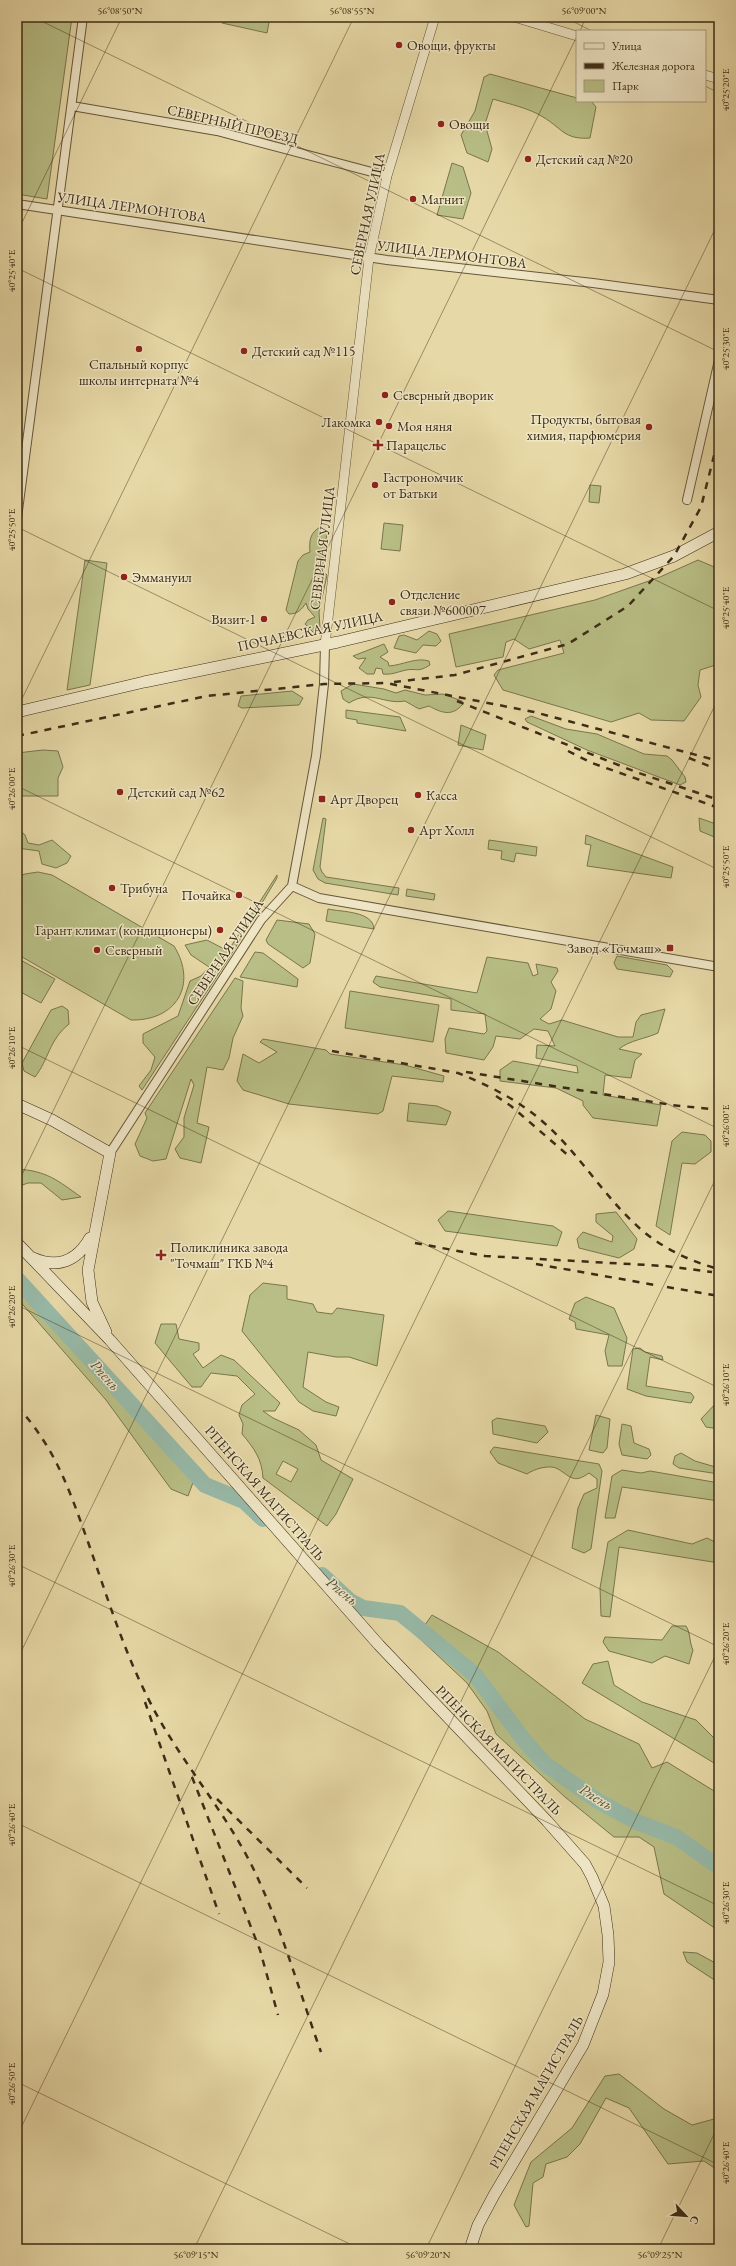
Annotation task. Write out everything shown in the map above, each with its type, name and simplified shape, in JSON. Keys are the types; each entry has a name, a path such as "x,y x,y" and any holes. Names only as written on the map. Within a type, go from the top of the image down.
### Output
{"main road":[{"name":"ПОЧАЕВСКАЯ УЛИЦА","path":"17,712 144,682 325,645 625,574 674,556 719,532"},
{"path":"17,1104 52,1120 110,1153"},
{"name":"РПЕНСКАЯ МАГИСТРАЛЬ","path":"110,1153 93,1234 88,1270 92,1302 110,1340"},
{"name":"РПЕНСКАЯ МАГИСТРАЛЬ","path":"29,1256 44,1263 54,1264 68,1261 78,1255 93,1234"},
{"name":"РПЕНСКАЯ МАГИСТРАЛЬ","path":"17,1243 110,1340 379,1645 547,1821 585,1864 604,1906 608,1935 609,1962 603,1994 594,2021 564,2078 494,2195 478,2226 470,2249"}],"street":[{"path":"17,518 83,17"},
{"name":"СЕВЕРНАЯ УЛИЦА","path":"110,1153 261,920 292,886 316,756 324,684 325,645 369,258 387,176 435,17"},
{"path":"514,17 576,36"},
{"path":"706,75 719,79"},
{"name":"СЕВЕРНЫЙ ПРОЕЗД","path":"72,106 217,131 387,176"},
{"name":"УЛИЦА ЛЕРМОНТОВА","path":"17,204 369,258 593,283 719,300"},
{"path":"687,500 719,360"},
{"path":"292,886 319,898 719,967"}],"green space":[{"path":"18,17 72,17 47,199 17,194"},
{"path":"224,17 270,17 267,33 222,23"},
{"path":"490,74 576,98 576,102 592,102 596,107 590,138 574,137 569,135 537,114 493,99 485,124 492,149 488,162 467,153 461,135 475,111 484,77"},
{"path":"452,163 463,167 471,193 463,219 437,215"},
{"path":"590,485 601,486 599,503 589,502"},
{"path":"384,523 403,525 400,551 381,549"},
{"path":"320,527 327,533 322,570 327,575 319,612 320,628 314,633 305,624 308,620 315,617 308,609 306,603 295,613 289,614 286,610 298,561 303,555 310,552 312,535"},
{"path":"85,560 107,563 90,685 67,690"},
{"path":"698,560 719,569 719,664 700,670 698,685 701,697 684,721 651,720 639,713 611,722 503,690 494,675 498,670 564,653 560,640 529,649 514,639 506,642 503,657 456,667 449,634 595,600 660,577"},
{"path":"429,631 437,634 441,641 436,646 423,645 416,653 394,648 399,636 404,635 417,640"},
{"path":"384,644 388,652 380,657 388,662 389,666 419,660 429,661 430,665 420,670 406,670 389,674 383,674 382,669 376,668 374,674 367,674 359,668 366,658 358,659 353,656"},
{"path":"353,684 384,689 396,693 405,690 425,695 443,694 462,701 463,704 455,711 443,712 429,706 419,709 405,701 397,702 371,697 364,697 349,703 343,699 341,691"},
{"path":"292,691 303,698 299,705 242,708 238,706 241,696"},
{"path":"346,710 400,717 406,731 357,723 357,720 346,718"},
{"path":"531,716 566,729 597,734 644,754 667,756 685,777 686,782 680,785 587,750 527,722 525,719"},
{"path":"461,725 486,735 483,750 458,745"},
{"path":"43,750 58,751 63,767 58,778 58,796 17,796 17,753"},
{"path":"323,818 326,819 320,867 326,877 399,888 398,895 325,883 318,879 313,870"},
{"path":"699,818 719,825 719,839 700,831"},
{"path":"17,828 25,835 28,843 39,845 52,840 71,856 67,863 56,868 42,864 39,851 17,848"},
{"path":"586,835 673,867 671,878 587,866 591,845 585,844"},
{"path":"489,840 537,847 536,856 516,853 514,862 501,859 502,851 488,849"},
{"name":"Северный","path":"38,872 52,875 174,946 181,960 184,974 183,987 178,998 171,1007 160,1014 147,1019 131,1020 17,954 17,877"},
{"path":"277,875 277,878 229,958 142,1090 139,1086 151,1070 155,1057 143,1043 143,1034 178,1016 190,981 201,976 209,967 191,955 185,945 207,940 228,951"},
{"path":"407,889 435,894 434,900 406,896"},
{"path":"328,909 356,913 363,916 372,923 374,929 326,921"},
{"path":"277,920 309,924 315,934 310,963 303,968 268,944 266,940"},
{"path":"255,952 263,953 298,979 297,987 240,977"},
{"path":"617,956 667,965 673,971 670,977 617,969 614,963"},
{"path":"487,957 528,963 533,976 538,974 536,964 557,968 558,971 551,982 556,991 551,1009 540,1019 549,1024 562,1020 618,1037 633,1037 636,1022 641,1015 665,1009 658,1033 623,1046 619,1049 642,1054 635,1060 631,1078 605,1075 603,1095 661,1105 657,1126 593,1118 583,1105 583,1101 556,1088 500,1081 500,1070 513,1061 578,1073 577,1066 536,1058 537,1045 555,1046 548,1031 534,1029 520,1039 496,1036 493,1047 484,1060 446,1053 445,1039 449,1028 484,1034 487,1031 485,1014 451,1010 451,999 380,987 373,982 376,976 477,993"},
{"path":"17,958 55,979 41,1003 17,990"},
{"path":"235,978 243,981 241,1008 243,1016 233,1038 229,1058 223,1070 207,1067 197,1123 209,1127 201,1163 180,1158 175,1149 184,1137 184,1118 194,1085 191,1079 166,1159 153,1161 140,1156 135,1144 147,1118 145,1113"},
{"path":"350,991 439,1005 433,1042 345,1028"},
{"path":"62,1006 68,1010 69,1024 57,1036 35,1077 24,1071 22,1063 51,1010"},
{"path":"263,1039 326,1050 330,1054 405,1065 444,1076 443,1082 392,1076 383,1111 378,1114 289,1104 243,1090 237,1081 243,1054 259,1063 277,1052 260,1042"},
{"path":"409,1103 437,1106 451,1112 446,1125 407,1121"},
{"path":"682,1132 705,1135 711,1141 711,1152 695,1164 682,1163 670,1235 656,1226 672,1141"},
{"path":"17,1169 36,1172 51,1177 81,1197 62,1200 41,1183 28,1183 17,1187"},
{"path":"448,1211 553,1226 562,1232 557,1246 445,1231 438,1220"},
{"path":"616,1212 637,1239 634,1249 619,1258 579,1248 577,1239 583,1232 612,1242 613,1236 596,1222 596,1214"},
{"path":"17,1283 194,1480 188,1496 171,1489 106,1400 17,1298"},
{"path":"263,1283 287,1286 287,1299 313,1304 317,1312 332,1314 337,1308 384,1315 377,1366 349,1357 336,1357 308,1352 303,1387 326,1402 339,1407 336,1416 313,1411 299,1402 242,1331 250,1295"},
{"path":"586,1297 614,1308 627,1338 622,1366 608,1366 605,1351 609,1335 576,1329 575,1322 569,1319 575,1303"},
{"path":"161,1324 176,1324 179,1339 199,1343 199,1350 193,1354 203,1368 221,1355 234,1360 280,1403 275,1411 263,1411 273,1418 299,1430 316,1445 321,1460 353,1479 336,1514 327,1526 263,1478 261,1465 257,1454 242,1434 243,1424 239,1415 242,1405 255,1394 237,1376 211,1373 201,1387 192,1387 155,1343","holes":["283,1461 298,1469 291,1482 276,1474"]},
{"path":"640,1348 645,1352 662,1356 663,1360 650,1357 646,1386 691,1393 694,1397 691,1403 646,1396 627,1389 633,1349"},
{"path":"719,1400 719,1429 706,1427 701,1419"},
{"path":"596,1415 610,1419 607,1448 603,1453 589,1450"},
{"path":"497,1418 545,1426 548,1432 537,1443 493,1434 492,1421"},
{"path":"622,1424 631,1426 634,1443 649,1449 651,1455 647,1459 622,1455 619,1444"},
{"path":"494,1447 599,1464 602,1471 591,1549 584,1553 572,1548 578,1508 584,1494 597,1488 597,1479 589,1473 576,1479 558,1469 551,1467 534,1470 527,1474 498,1463 490,1452"},
{"path":"681,1453 695,1461 719,1468 719,1474 679,1468 673,1464 675,1456"},
{"path":"622,1470 641,1473 650,1471 719,1483 719,1501 622,1487 615,1518 605,1518 612,1476"},
{"path":"628,1530 692,1544 707,1538 719,1544 719,1563 619,1547 610,1617 601,1616 600,1588 608,1542"},
{"path":"432,1615 498,1652 585,1719 639,1744 652,1768 667,1762 719,1794 719,1931 664,1894 654,1847 639,1837 614,1837 565,1797 496,1734 487,1711 467,1683 417,1636"},
{"path":"672,1626 686,1626 688,1629 693,1650 689,1664 665,1656 652,1663 609,1651 603,1642 605,1637 662,1640"},
{"path":"608,1661 614,1685 642,1702 696,1720 716,1740 719,1739 719,1766 582,1683 593,1664"},
{"path":"683,1952 697,1953 719,1965 719,1983 687,1962"},
{"path":"619,2074 664,2109 692,2125 714,2119 719,2111 719,2171 704,2161 668,2164 629,2108 606,2098 580,2144 567,2157 546,2164 543,2177 533,2183 529,2226 526,2227 514,2205 531,2162 572,2128 605,2076"}],"waterway":[{"name":"Рпень","path":"17,1279 205,1485 244,1501 263,1519"},
{"name":"Рпень","path":"322,1575 350,1601 363,1608 400,1613 467,1668 476,1676 523,1739 545,1764 598,1801 637,1822 676,1837 719,1867"}],"railway":[{"path":"394,682 455,675 568,644 628,606 674,556 701,507 719,436"},
{"path":"17,736 207,696 324,684 386,683 534,712 719,761"},
{"path":"457,701 636,772 719,800"},
{"path":"568,751 592,763 719,808"},
{"path":"689,758 719,770"},
{"path":"332,1051 458,1073 502,1094 533,1113 555,1133 622,1211 643,1231 674,1252 697,1262 719,1269"},
{"path":"466,1072 672,1105 719,1110"},
{"path":"496,1096 511,1106 570,1157"},
{"path":"415,1243 485,1256 665,1266 712,1272"},
{"path":"536,1264 655,1285"},
{"path":"667,1287 719,1296"},
{"path":"17,1406 42,1438 60,1470 74,1504 122,1638 146,1694 171,1738 227,1822 252,1866 281,1935 321,2052"},
{"path":"145,1702 219,1914"},
{"path":"192,1777 260,1950 278,2015"},
{"path":"217,1799 307,1888"}],"place":[{"name":"Овощи, фрукты","path":"399,45"},
{"name":"Овощи","path":"441,124"},
{"name":"Детский сад №20","path":"528,159"},
{"name":"Магнит","path":"413,199"},
{"name":"Cпальный корпус школы интерната №4","path":"139,349"},
{"name":"Детский сад №115","path":"244,351"},
{"name":"Северный дворик","path":"385,395"},
{"name":"Лакомка","path":"379,422"},
{"name":"Моя няня","path":"389,426"},
{"name":"Продукты, бытовая химия, парфюмерия","path":"649,427"},
{"name":"Парацельс","path":"378,445"},
{"name":"Гастрономчик от Батьки","path":"375,485"},
{"name":"Эммануил","path":"124,577"},
{"name":"Отделение связи №600007","path":"392,602"},
{"name":"Визит-1","path":"264,619"},
{"name":"Детский сад №62","path":"120,792"},
{"name":"Касса","path":"418,795"},
{"name":"Арт Дворец","path":"322,799"},
{"name":"Арт Холл","path":"411,830"},
{"name":"Трибуна","path":"112,888"},
{"name":"Почайка","path":"239,895"},
{"name":"Гарант климат (кондиционеры)","path":"220,930"},
{"name":"Завод «Точмаш»","path":"670,948"},
{"name":"Северный","path":"97,950"},
{"name":"Поликлиника завода \"Точмаш\" ГКБ №4","path":"161,1255"}]}
